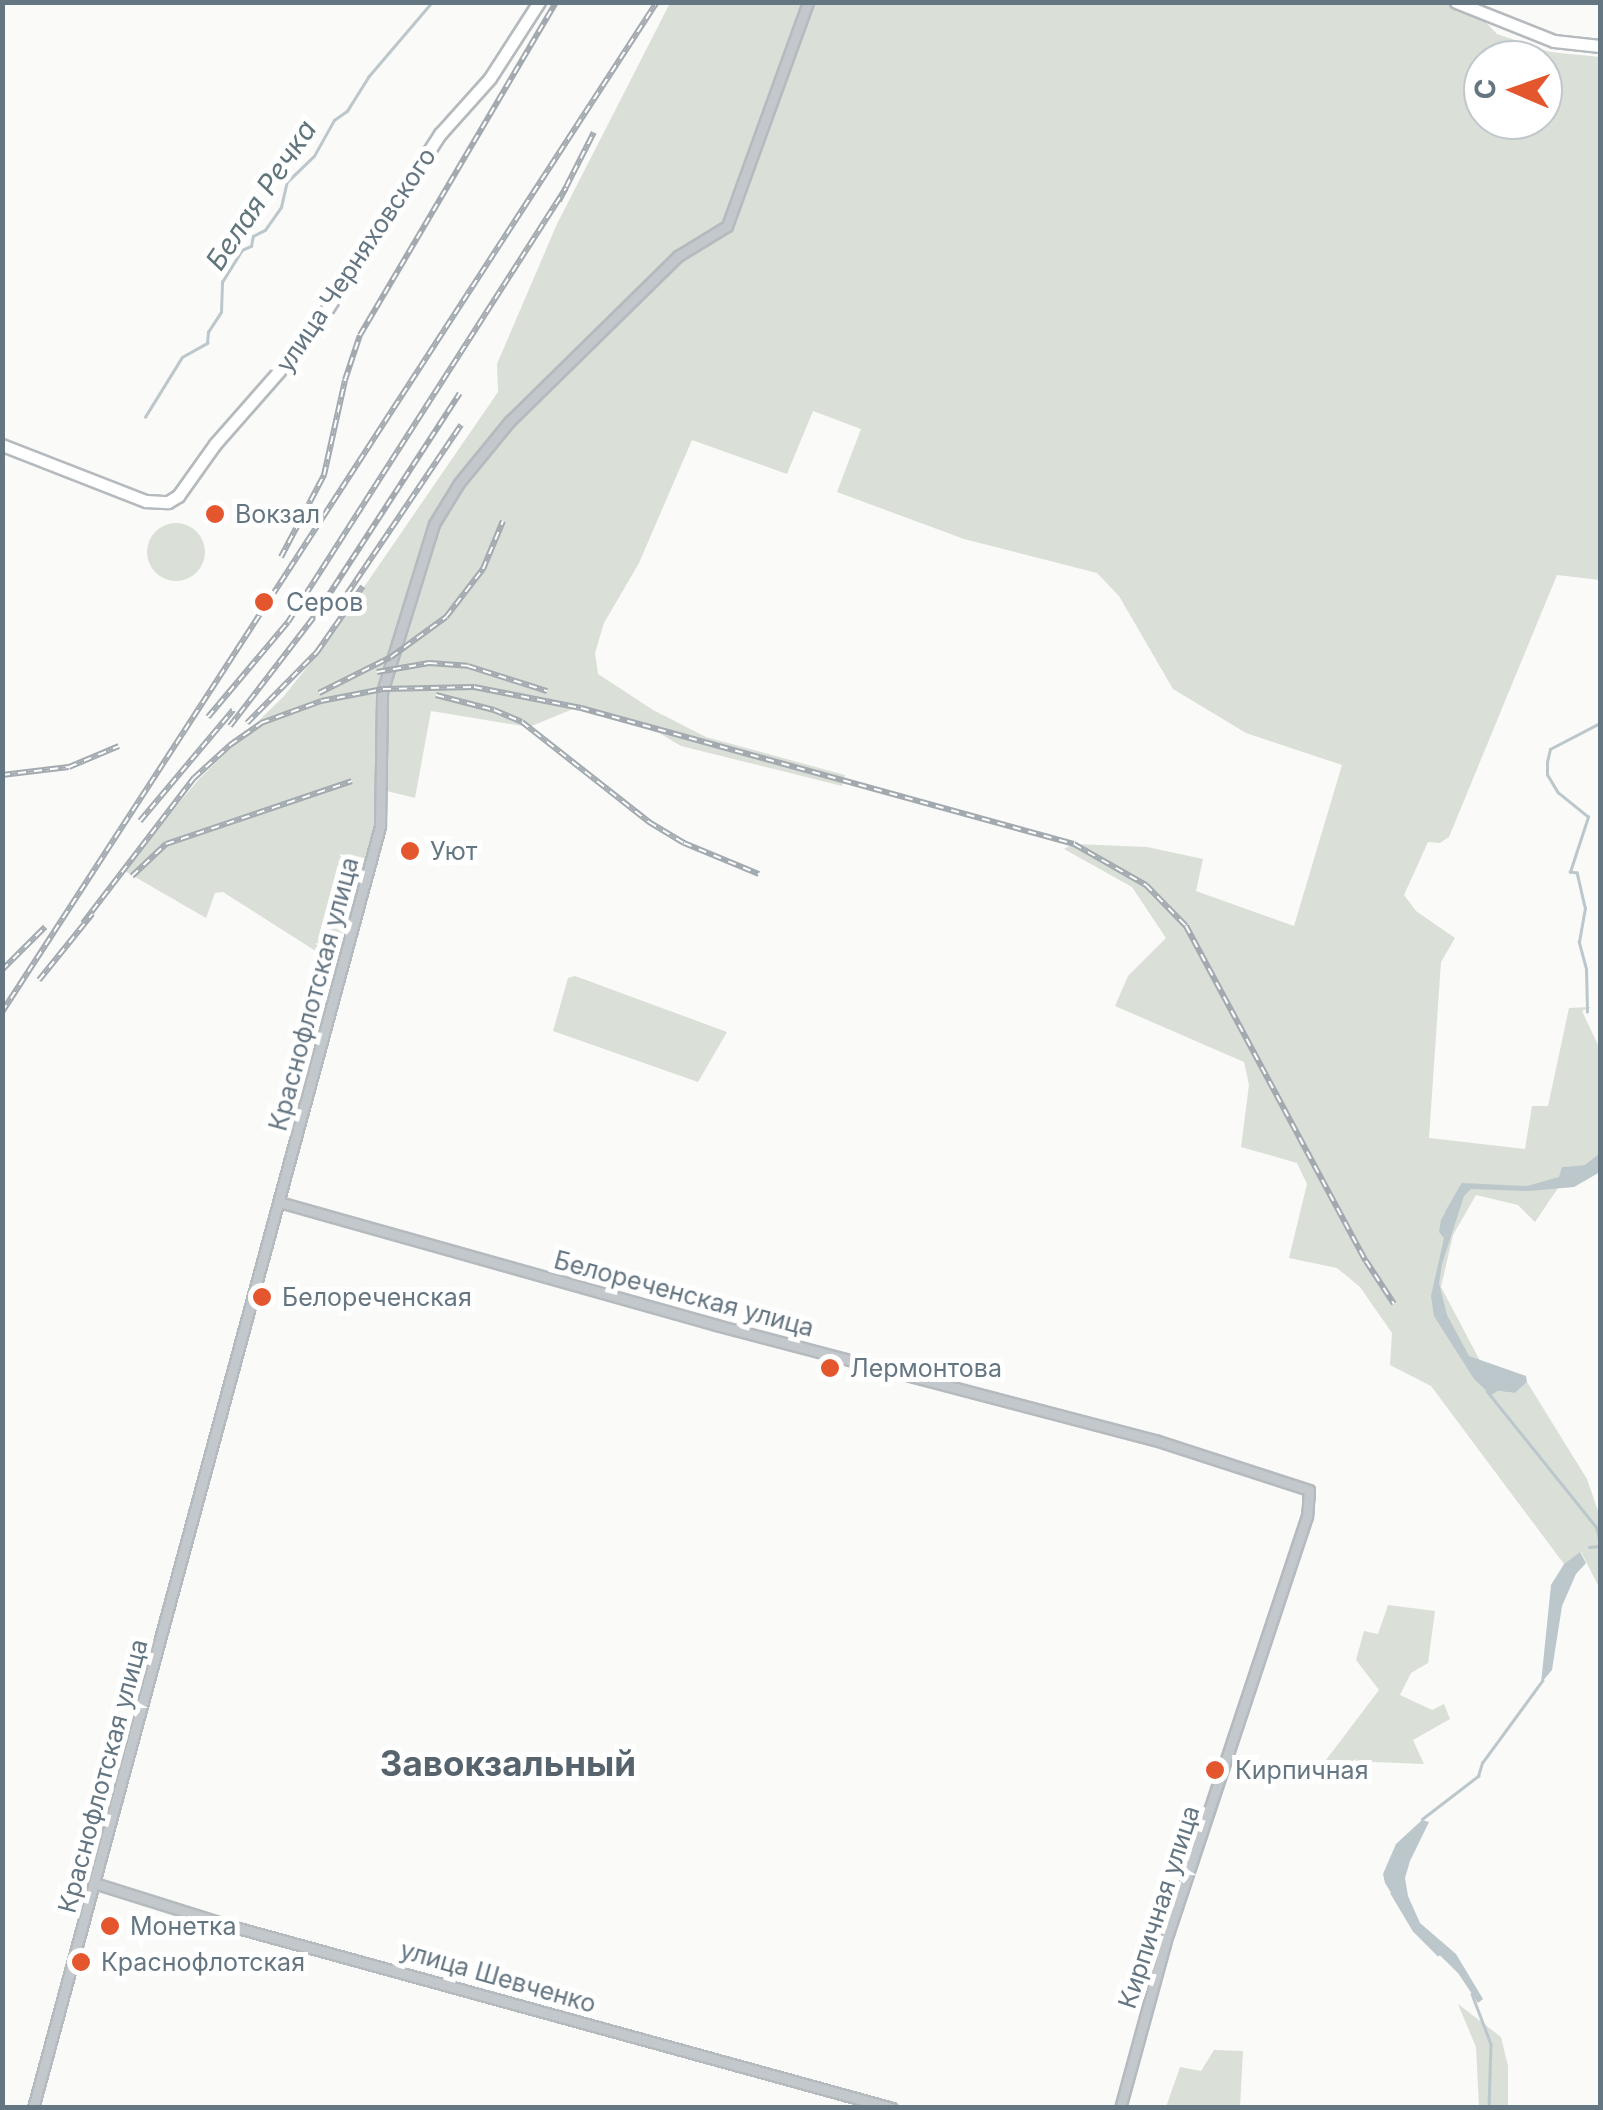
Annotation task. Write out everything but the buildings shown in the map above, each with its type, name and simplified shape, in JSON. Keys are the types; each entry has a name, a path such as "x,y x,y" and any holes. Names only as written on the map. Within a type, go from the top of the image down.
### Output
{"main road":[{"name":"улица Черняховского","path":"2,445 160,503 178,496 215,444 309,337 440,134 490,78 540,2"},
{"path":"1456,2 1554,41 1600,46"}],"street":[{"name":"Краснофлотская улица","path":"34,2108 380,826 382,692 434,524 459,483 509,422 678,256 727,226 808,2"},
{"name":"Белореченская улица","path":"279,1202 735,1330 1155,1440 1309,1490"},
{"name":"Кирпичная улица","path":"1120,2108 1168,1933 1307,1516 1309,1490"},
{"name":"улица Шевченко","path":"94,1883 238,1928 892,2108"}],"shaded area":[{"path":"670,3 1456,3 1477,13 1497,34 1515,40 1463,40 1463,140 1563,140 1563,53 1600,57 1600,580 1557,575 1449,837 1440,843 1428,842 1404,895 1416,911 1455,938 1441,962 1429,1138 1525,1149 1532,1106 1548,1106 1569,1008 1591,1007 1582,1011 1600,1049 1600,1153 1586,1165 1562,1167 1560,1185 1535,1222 1518,1205 1476,1195 1453,1235 1441,1287 1496,1391 1515,1393 1527,1382 1587,1479 1600,1517 1600,1589 1581,1552 1564,1564 1431,1386 1390,1365 1392,1333 1360,1287 1337,1268 1289,1258 1307,1184 1297,1163 1241,1147 1249,1085 1244,1062 1115,1006 1128,976 1166,938 1132,887 1064,849 1074,844 1147,847 1203,859 1196,891 1294,926 1342,765 1246,733 1173,689 1119,596 1097,573 964,539 837,492 861,429 813,411 787,474 692,440 639,563 604,623 595,653 598,674 653,710 706,737 845,775 842,786 681,746 659,733 578,707 529,727 431,711 415,798 379,789 375,823 336,964 223,892 215,893 206,918 123,870 199,779 284,696 320,651 498,392 497,364 557,224"},
{"path":"176,523 196,532 205,552 196,572 176,581 156,572 147,552 156,532"},
{"path":"575,976 727,1032 698,1082 553,1031 568,978"},
{"path":"1600,1153 1600,1172 1574,1187 1529,1191 1471,1189 1464,1196 1439,1283 1447,1315 1469,1356 1526,1376 1527,1382 1515,1393 1498,1391 1491,1395 1474,1379 1434,1316 1431,1296 1444,1238 1439,1232 1441,1220 1462,1183 1527,1186 1559,1177 1562,1167 1585,1165"},
{"path":"1580,1552 1586,1563 1576,1574 1562,1606 1552,1670 1541,1683 1551,1585 1564,1564"},
{"path":"1388,1605 1435,1611 1428,1663 1411,1673 1400,1695 1432,1710 1444,1704 1450,1719 1413,1740 1424,1764 1326,1760 1379,1690 1356,1660 1364,1631 1378,1634"},
{"path":"1422,1820 1429,1822 1405,1878 1408,1896 1420,1923 1456,1954 1483,1999 1478,2003 1458,1973 1414,1930 1385,1883 1383,1874 1396,1844"},
{"path":"1458,2004 1501,2037 1508,2066 1508,2107 1479,2107 1476,2047"},
{"path":"1214,2050 1243,2051 1240,2107 1166,2107 1180,2067 1201,2071"}],"waterway":[{"name":"Белая Речка","path":"145,417 182,357 207,343 208,332 221,312 222,282 242,250 251,246 253,236 265,230 281,207 287,182 314,156 334,120 347,111 368,77 432,2"},
{"path":"1587,1012 1586,969 1579,942 1585,909 1577,873 1570,872 1588,817 1558,793 1547,775 1547,762 1550,749 1600,723"},
{"path":"1446,1212 1462,1184"},
{"path":"1487,1391 1597,1528 1600,1541"},
{"path":"1589,1547 1600,1546"},
{"path":"1422,1819 1478,1776 1482,1763 1542,1681"},
{"path":"1392,1893 1414,1930 1438,1954"},
{"path":"1472,1994 1491,2044 1489,2108"}],"railway":[{"path":"281,557 324,475 345,380 360,335 556,2"},
{"path":"2,1012 657,2"},
{"path":"559,201 594,132"},
{"path":"208,717 288,622 566,188"},
{"path":"230,726 317,613 460,393"},
{"path":"347,594 461,425"},
{"path":"319,693 391,657 446,617 483,569 503,521"},
{"path":"247,723 317,652 363,586"},
{"path":"377,672 429,663 468,666 547,691"},
{"path":"83,923 194,778 230,745 261,723 321,701 383,689 474,687 581,708 1074,844 1146,885 1186,926 1366,1261 1394,1304"},
{"path":"436,695 494,710 522,722 649,822 684,843 759,874"},
{"path":"140,821 233,710"},
{"path":"2,775 69,767 119,746"},
{"path":"132,876 166,844 352,781"},
{"path":"39,980 92,914"},
{"path":"2,970 45,927"}],"place":[{"name":"Вокзал","path":"215,514"},
{"name":"Серов","path":"264,602"},
{"name":"Уют","path":"410,851"},
{"name":"Белореченская","path":"262,1297"},
{"name":"Лермонтова","path":"830,1368"},
{"name":"Кирпичная","path":"1215,1770"},
{"name":"Монетка","path":"110,1926"},
{"name":"Краснофлотская","path":"81,1962"}],"district":[{"name":"Завокзальный","path":"508,1763"}]}
